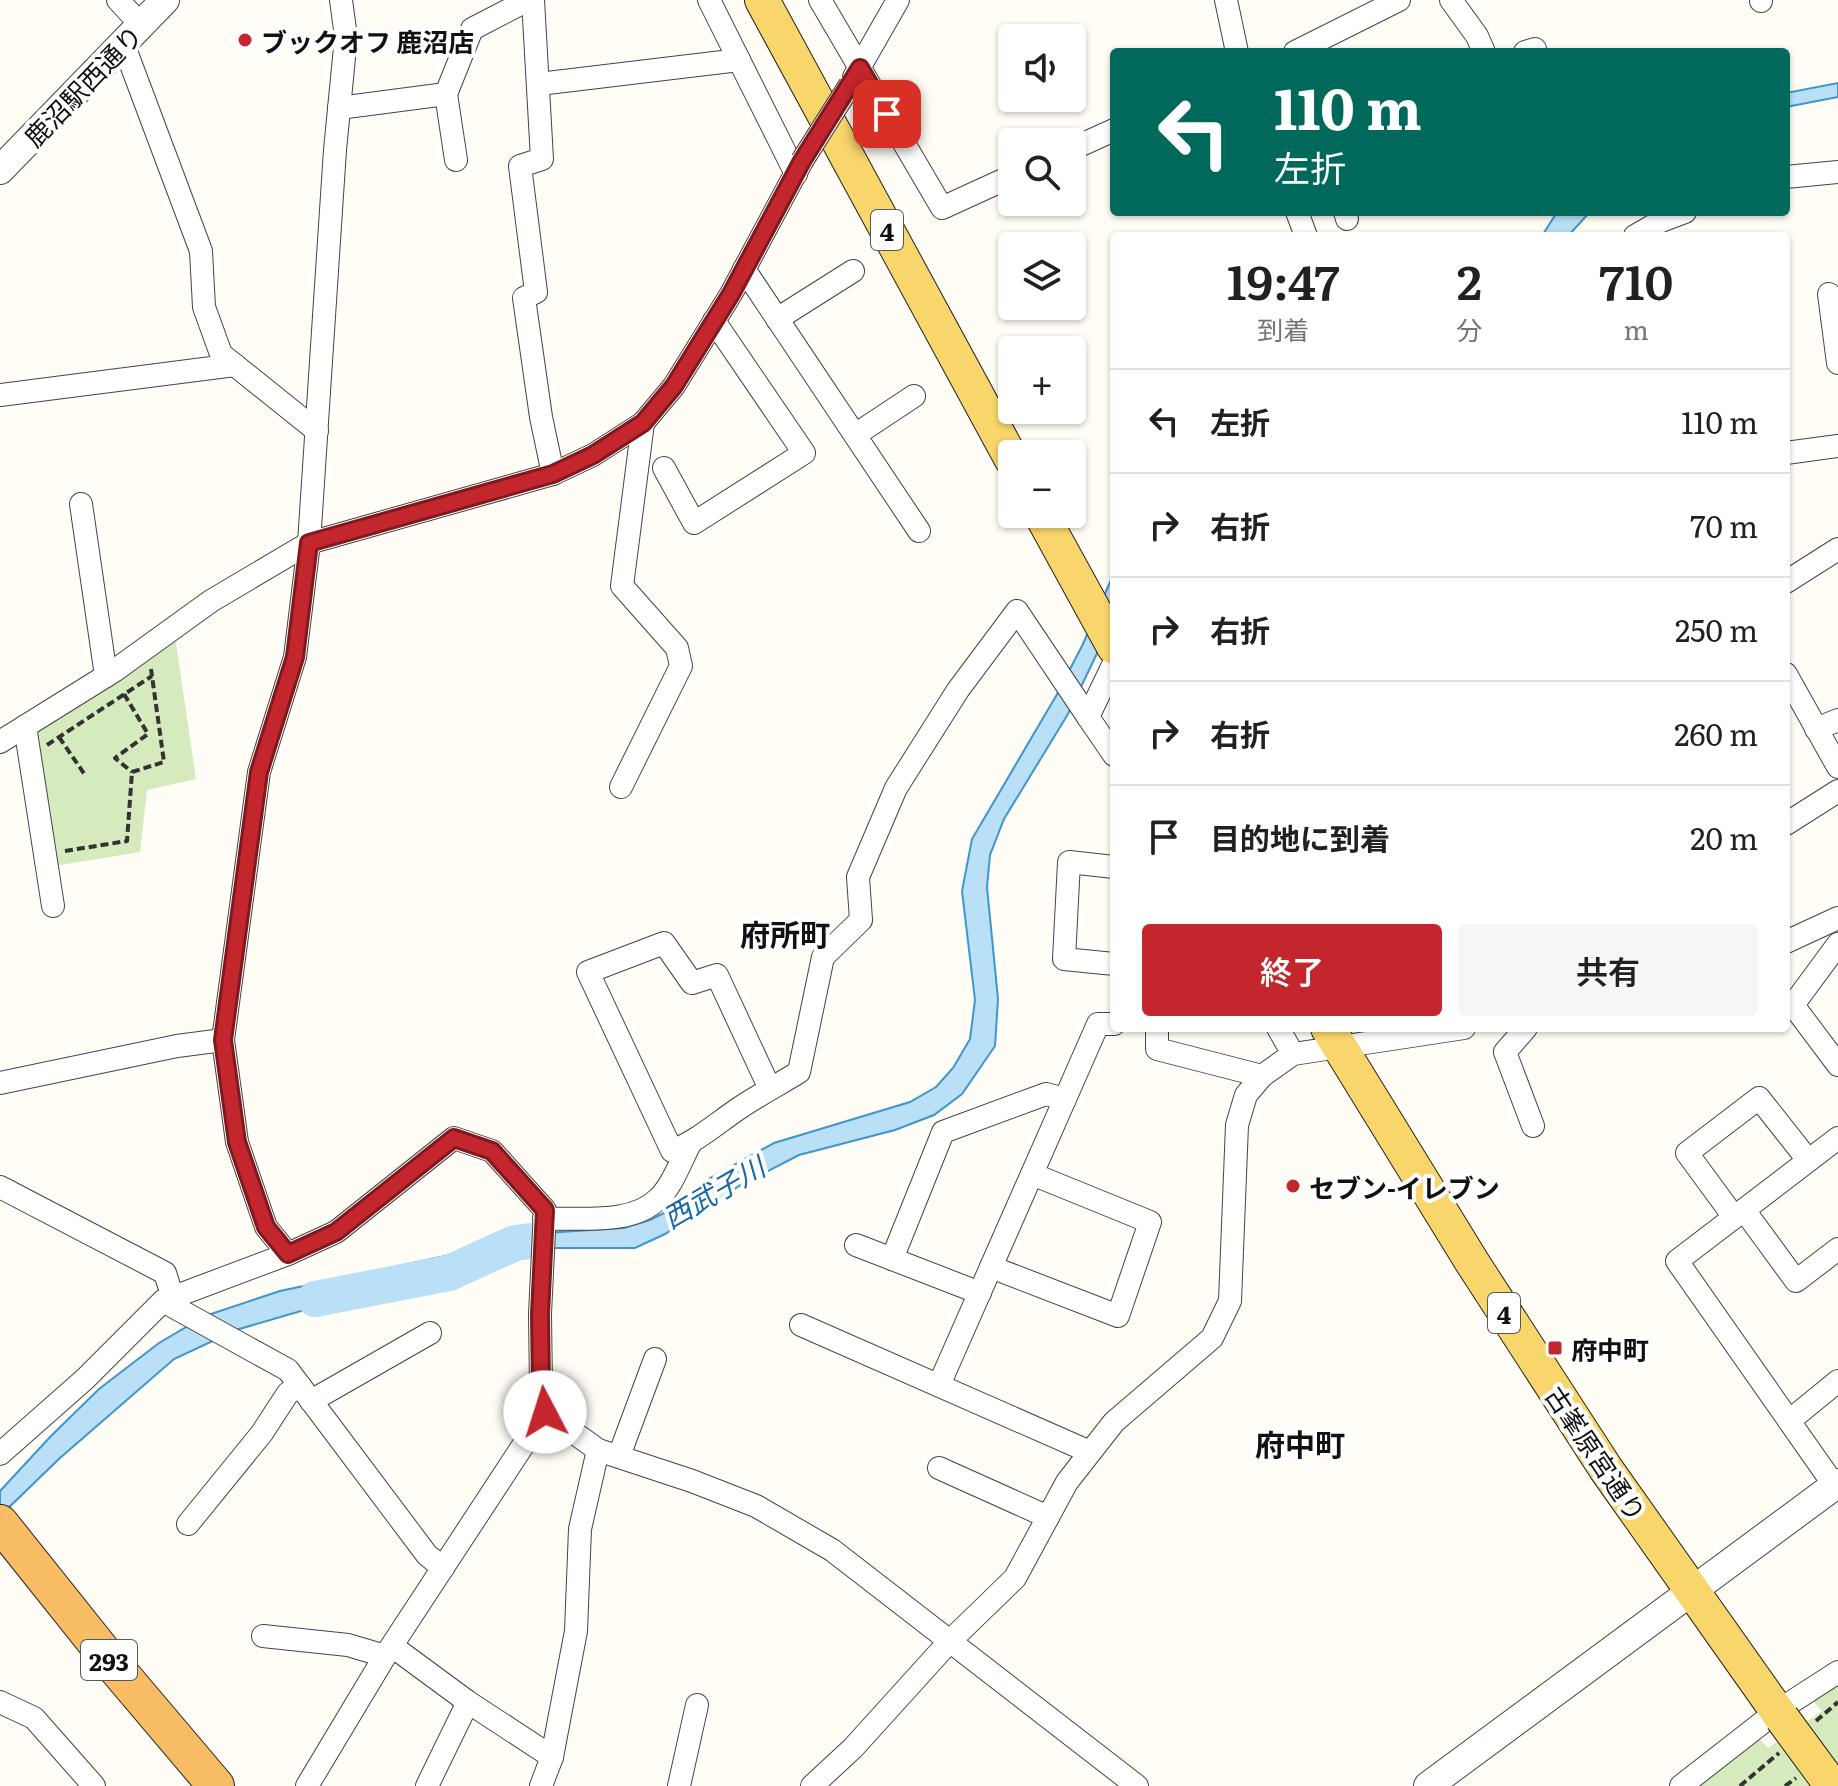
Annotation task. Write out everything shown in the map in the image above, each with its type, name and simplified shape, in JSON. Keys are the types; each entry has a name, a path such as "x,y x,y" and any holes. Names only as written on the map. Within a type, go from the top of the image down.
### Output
{"highway":[{"name":"293","path":"3,1526 111,1662 216,1786"}],"main road":[{"name":"4","path":"762,0 1001,440"},
{"path":"1049,528 1110,640"},
{"name":"古峯原宮通り","path":"1333,1038 1535,1361 1690,1591 1832,1786"}],"street":[{"path":"118,0 132,34 201,251 204,307 221,354 317,431"},
{"name":"鹿沼駅西通り","path":"0,170 165,0"},
{"path":"288,1254 266,1227 237,1142 223,1040 259,772 295,657 309,543 346,37 341,0"},
{"path":"456,160 446,94 472,29 530,0 539,84 542,159 520,166 536,292 524,298 541,417 553,474"},
{"path":"709,0 799,168"},
{"path":"820,0 855,76 942,208 998,182"},
{"path":"1,734 25,726 106,676 211,601 309,543 553,474 593,455 643,423 674,386 714,321 898,0"},
{"path":"1226,0 1236,48"},
{"path":"1303,48 1399,0"},
{"path":"1451,0 1482,48"},
{"path":"539,84 739,60"},
{"path":"339,108 446,94"},
{"path":"1086,143 1110,132"},
{"path":"1790,177 1838,172"},
{"path":"1642,232 1674,216"},
{"path":"744,269 919,531"},
{"path":"777,319 853,271"},
{"path":"1829,294 1838,363"},
{"path":"664,468 694,523 804,453 714,321"},
{"path":"0,395 235,365"},
{"path":"855,435 914,396"},
{"path":"621,787 681,666 677,648 622,586 643,423"},
{"path":"1790,452 1838,446"},
{"path":"81,504 106,676"},
{"path":"1790,579 1838,549"},
{"path":"770,1089 717,975 692,983 664,943 588,972 672,1151 690,1144 799,1072 823,957 861,920 858,877 896,788 958,690 1017,611 1110,749"},
{"path":"1088,717 1110,671"},
{"path":"1790,681 1838,767"},
{"path":"1816,729 1838,720"},
{"path":"25,726 53,906"},
{"path":"1790,821 1838,791"},
{"path":"1110,867 1069,862 1064,959 1110,964"},
{"path":"1790,940 1838,918"},
{"path":"1838,944 1793,1005 1838,1065"},
{"path":"939,1385 1098,1024 1110,1024"},
{"path":"1157,1032 1157,1049 1262,1076"},
{"path":"1280,1032 1293,1054"},
{"path":"812,1786 853,1748 949,1642 1015,1578 1067,1482 1114,1422 1212,1338 1230,1301 1237,1125 1246,1095 1262,1076 1293,1054 1333,1038 1405,1032"},
{"path":"1522,1032 1505,1052 1533,1126"},
{"path":"0,1083 177,1046 223,1040"},
{"path":"892,1259 943,1132 1046,1094 1065,1099"},
{"path":"1808,1160 1759,1098 1687,1153 1796,1281 1838,1249"},
{"path":"0,1454 168,1299 288,1254 336,1232 454,1138 492,1151 545,1210 540,1314 541,1387 545,1412 388,1651 307,1786"},
{"path":"1428,1786 1836,1484 1677,1261 1838,1138"},
{"path":"544,1219 626,1216 651,1205 661,1197 690,1144"},
{"path":"991,1267 1118,1316 1150,1222 1032,1174"},
{"path":"0,1187 165,1273 168,1299"},
{"path":"856,1245 980,1293"},
{"path":"168,1299 288,1370 427,1555 443,1568"},
{"path":"801,1325 1090,1452"},
{"path":"188,1524 262,1433 288,1393 306,1394 430,1333"},
{"path":"541,1786 552,1757 576,1631 580,1529 608,1453 655,1359"},
{"path":"1789,1421 1838,1381"},
{"path":"545,1412 608,1453 756,1506 832,1550 1137,1786"},
{"path":"939,1468 1048,1517"},
{"path":"263,1636 388,1651 552,1757"},
{"path":"1681,1786 1838,1672"},
{"path":"0,1702 34,1718 94,1786"},
{"path":"427,1786 468,1702"},
{"path":"679,1786 697,1705"}],"path":[{"path":"132,772 164,762 147,647"},
{"path":"49,760 47,744 152,676"},
{"path":"124,694 148,734 115,758 132,772"},
{"path":"59,737 85,775"},
{"path":"63,851 127,841 132,772"}],"green space":[{"path":"175,637 196,779 147,790 140,852 54,866 35,728"},
{"path":"1838,1682 1838,1786 1697,1786 1758,1737 1768,1748 1822,1711 1812,1700"}],"water":[{"path":"1838,83 1838,97 1790,106 1790,92"},
{"path":"1554,216 1586,216 1572,232 1544,232"},
{"path":"1110,582 1110,626 1068,714 1004,819 990,855 987,887 998,999 995,1046 962,1094 934,1115 895,1130 799,1155 739,1186 665,1234 635,1248 518,1248 482,1256 449,1273 393,1279 335,1301 236,1330 174,1359 60,1458 0,1516 0,1491 99,1389 159,1343 205,1316 280,1291 450,1255 528,1234 624,1228 650,1220 674,1208 701,1183 774,1143 910,1102 936,1087 953,1068 970,1039 975,1000 962,891 972,839 1083,644"}],"waterway":[{"name":"西武子川","path":"315,1299 449,1273 515,1243 539,1240"}],"place":[{"name":"ブックオフ 鹿沼店","path":"245,40"},
{"name":"セブン-イレブン","path":"1293,1186"},
{"name":"府中町","path":"1555,1348"}],"district":[{"name":"府所町","path":"785,933"},
{"name":"府中町","path":"1300,1443"}],"route":[{"path":"545,1412 541,1387 540,1314 545,1210 492,1151 454,1138 336,1232 288,1254 266,1227 237,1142 223,1055 229,988 259,772 295,657 309,543 553,474 611,445 643,423 674,386 731,294 802,161 860,68 887,114"}]}
